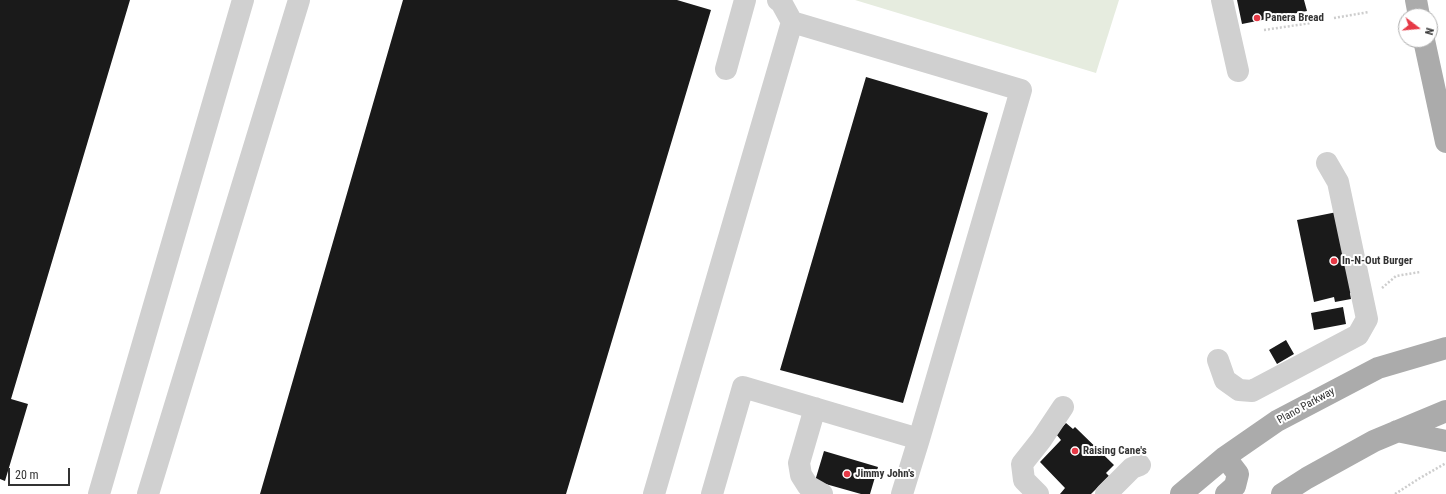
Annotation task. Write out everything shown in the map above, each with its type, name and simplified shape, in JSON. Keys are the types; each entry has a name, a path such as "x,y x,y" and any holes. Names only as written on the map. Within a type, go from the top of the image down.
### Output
{"main road":[{"path":"1426,48 1446,142"},
{"path":"1425,353 1446,332"},
{"name":"Plano Parkway","path":"1181,494 1225,457 1278,421 1378,368 1446,348"},
{"path":"1282,494 1307,478 1374,441 1446,411"},
{"path":"1397,431 1446,441"},
{"path":"1225,457 1238,474 1235,486 1226,494"}],"lane":[{"path":"99,494 243,0"},
{"path":"148,494 299,0"},
{"path":"726,69 745,0"},
{"path":"778,0 781,2 792,22 1021,90 902,494"},
{"path":"1222,0 1238,70"},
{"path":"654,494 792,22"},
{"path":"1218,360 1225,380 1239,390 1252,391 1358,335 1367,319 1338,182 1326,164"},
{"path":"712,494 743,387 919,439"},
{"path":"1038,494 1024,480 1022,464 1041,440 1063,407"},
{"path":"815,408 799,463 800,475 808,486 822,494"},
{"path":"1106,494 1132,468 1140,465"}],"path":[{"path":"1334,18 1370,12"},
{"path":"1264,30 1311,23"},
{"path":"1361,292 1384,288 1396,276 1420,272"},
{"path":"1395,494 1446,463"}],"shaded area":[{"path":"855,0 1119,0 1096,73"}],"building":[{"path":"0,0 130,0 11,399 28,404 5,481 0,479"},
{"path":"403,0 677,0 711,10 566,494 260,494"},
{"name":"Panera Bread","path":"1237,0 1304,0 1307,11 1242,24"},
{"path":"866,77 988,113 903,403 780,370"},
{"name":"In-N-Out Burger","path":"1337,212 1368,289 1350,293 1351,299 1335,302 1334,297 1314,302 1297,220"},
{"path":"1343,307 1346,324 1314,330 1311,313"},
{"path":"1286,340 1294,354 1277,364 1269,350"},
{"name":"Raising Cane's","path":"1066,423 1073,429 1075,427 1114,465 1106,473 1109,476 1091,494 1060,494 1065,488 1040,462 1061,440 1056,434"},
{"name":"Jimmy John's","path":"824,451 878,467 870,494 861,494 815,481"}],"place":[{"name":"Panera Bread","path":"1257,18"},
{"name":"In-N-Out Burger","path":"1334,261"},
{"name":"Raising Cane's","path":"1075,451"},
{"name":"Jimmy John's","path":"847,474"}]}
